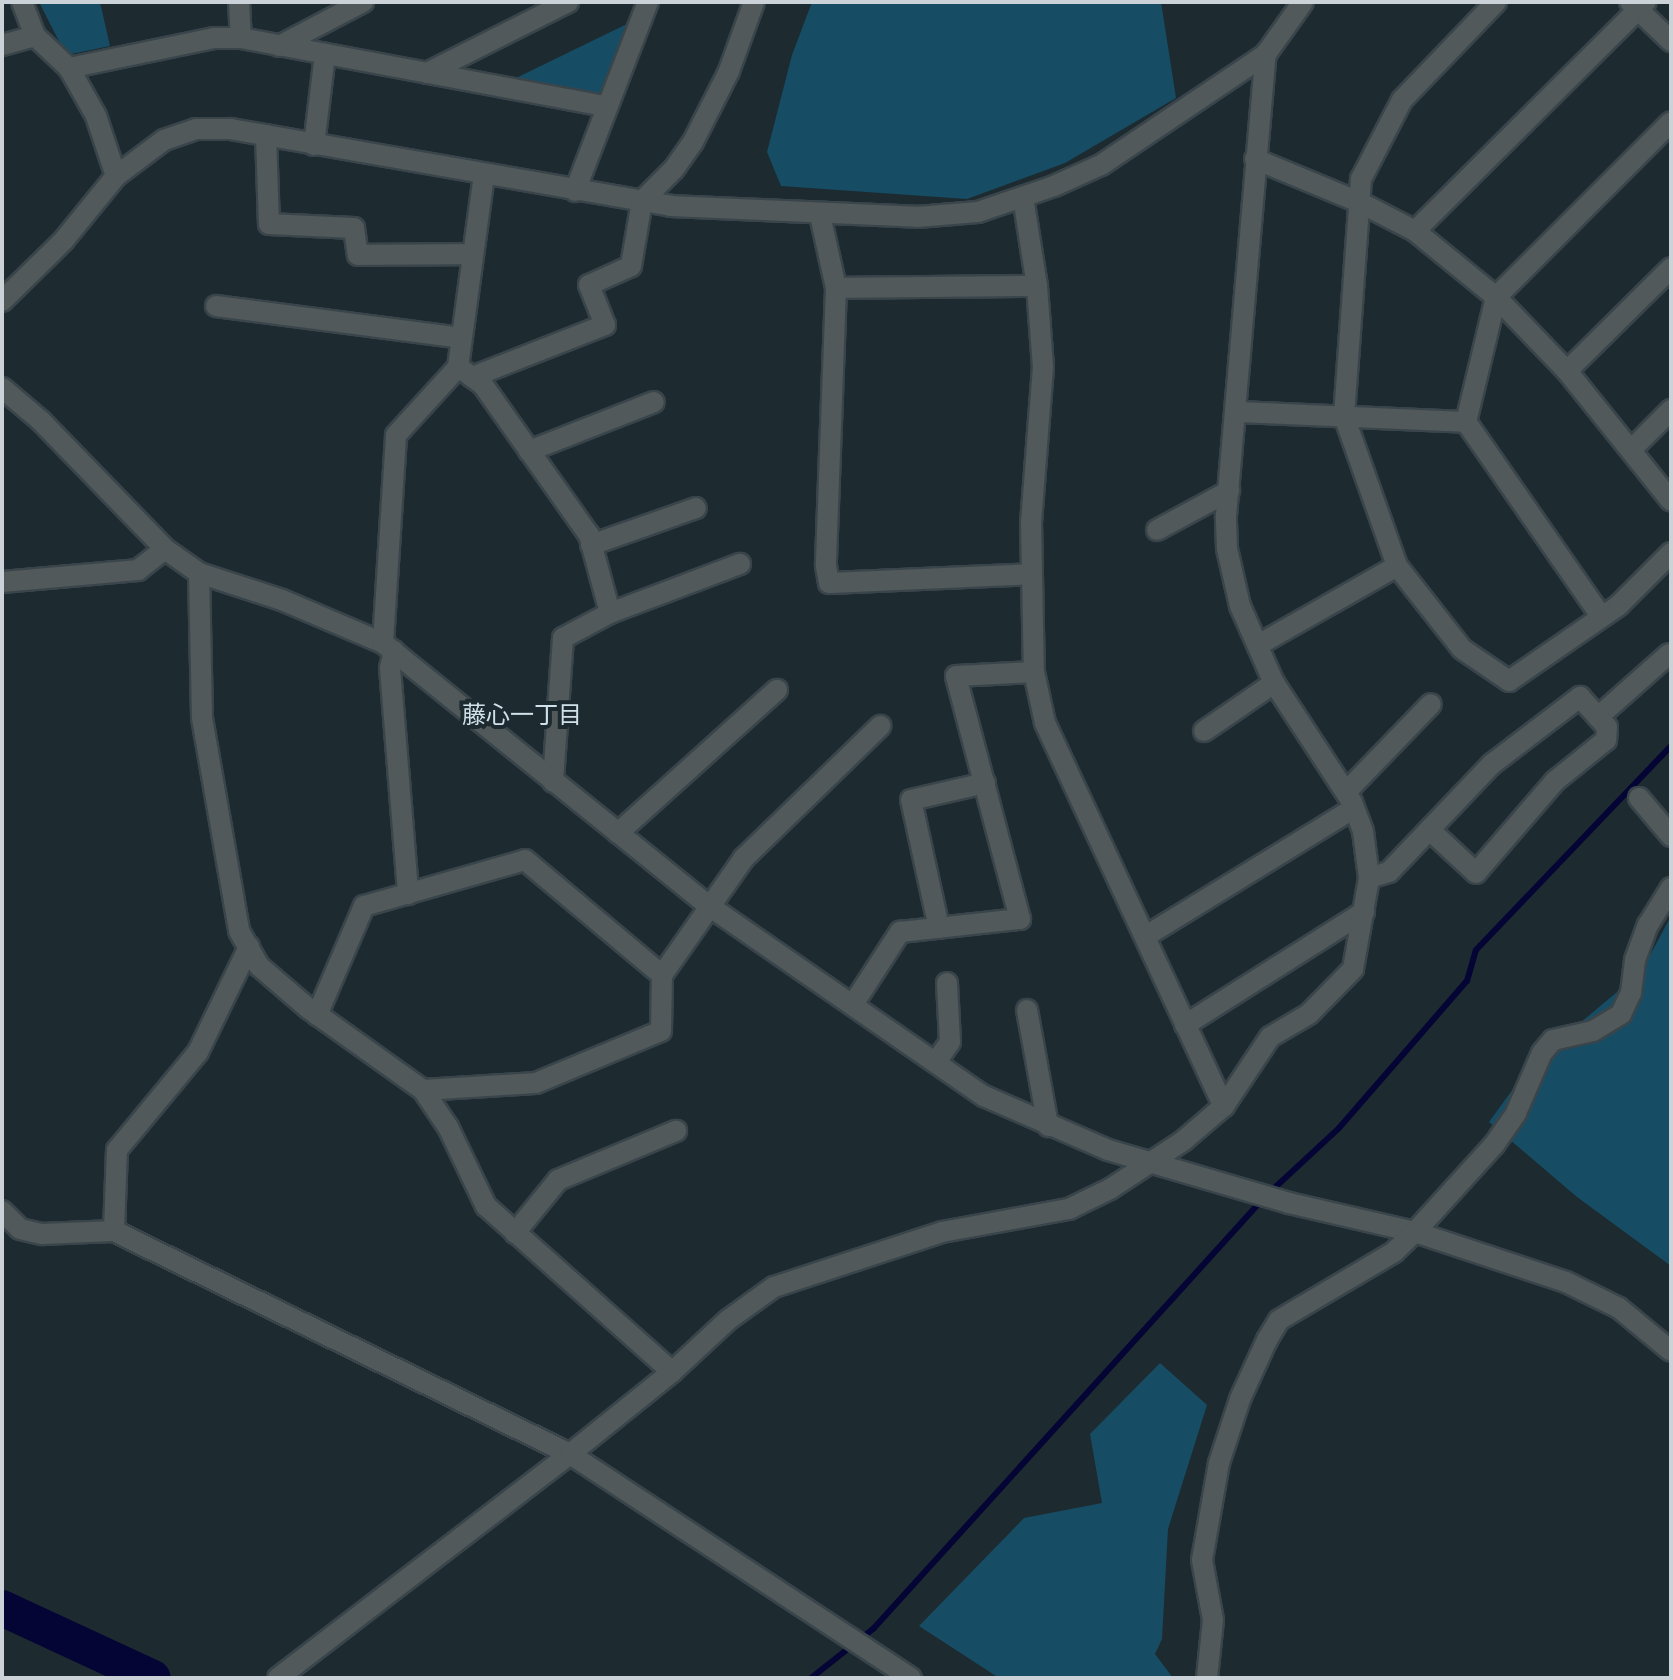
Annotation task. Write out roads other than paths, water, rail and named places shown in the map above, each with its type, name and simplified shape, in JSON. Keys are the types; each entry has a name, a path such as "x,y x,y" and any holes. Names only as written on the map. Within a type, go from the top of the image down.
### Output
{"street":[{"path":"239,2 241,38"},
{"path":"279,46 363,2"},
{"path":"427,73 568,2"},
{"path":"575,191 648,2"},
{"path":"408,894 388,647 396,435 465,372 605,325 589,285 631,266 642,201 674,169 693,142 729,71 754,2"},
{"path":"2,301 64,240 116,176 164,140 185,131 231,129 575,191 712,210 942,217 978,212 1101,165 1266,54 1303,2"},
{"path":"1496,2 1402,100 1361,179 1344,416 1397,566 1462,649 1509,681 1619,605 1671,553"},
{"path":"20,4 35,36 69,68 96,116 116,176"},
{"path":"1415,231 1638,5 1671,41"},
{"path":"2,45 35,36"},
{"path":"69,68 214,38 241,38 606,106"},
{"path":"314,145 325,54"},
{"path":"278,1678 570,1454 672,1372 728,1320 774,1287 942,1232 1069,1209 1110,1189 1224,1106 1270,1037 1309,1014 1353,969 1369,878 1363,831 1350,800 1274,683 1240,606 1227,549 1255,159 1266,54"},
{"path":"1601,616 1466,422 1496,297 1671,122"},
{"path":"266,135 269,224 354,228 358,255 473,254"},
{"path":"1255,159 1359,202 1415,231 1496,297 1567,371 1671,501"},
{"path":"484,174 461,338 465,372 483,385 589,535 610,613"},
{"path":"1023,197 1037,286 1043,367 1031,522 1034,672 1045,723 1224,1106"},
{"path":"820,215 836,288 826,566 829,583 1032,574"},
{"path":"1567,371 1671,268"},
{"path":"836,288 1037,286"},
{"path":"216,306 461,338"},
{"path":"2,388 41,421 165,549 199,573 282,600 388,647 712,908 854,1003 984,1096 1108,1150 1289,1203 1415,1232 1566,1282 1619,1308 1671,1351"},
{"path":"529,451 654,402"},
{"path":"1631,450 1671,410"},
{"path":"1238,412 1466,422"},
{"path":"1157,530 1229,491"},
{"path":"591,545 696,508"},
{"path":"2,582 138,570 165,549"},
{"path":"553,782 563,638 610,613 740,564"},
{"path":"1258,645 1397,566"},
{"path":"199,573 202,718 239,931 259,966 317,1015 423,1090 448,1127 486,1206 672,1372"},
{"path":"1598,717 1669,654"},
{"path":"854,1003 900,932 1020,919 956,676 1034,672"},
{"path":"1204,731 1274,683"},
{"path":"618,833 777,690"},
{"path":"1369,878 1389,872 1432,832 1492,764 1580,697 1607,727 1606,740 1555,781 1476,873 1432,832"},
{"path":"1146,936 1350,800 1431,704"},
{"path":"423,1090 536,1083 661,1031 662,975 712,908 744,858 880,726"},
{"path":"939,928 911,800 985,783"},
{"path":"1639,798 1671,836"},
{"path":"317,1015 364,906 525,860 662,975"},
{"path":"1207,1678 1213,1620 1202,1560 1204,1546 1219,1463 1240,1399 1267,1340 1279,1320 1394,1252 1415,1232 1494,1145 1516,1113 1542,1053 1553,1040 1593,1031 1621,1014 1631,993 1635,960 1648,925 1671,888"},
{"path":"1185,1025 1364,912"},
{"path":"114,1231 117,1150 198,1052 249,947"},
{"path":"936,1062 950,1042 947,983"},
{"path":"1027,1010 1048,1126"},
{"path":"515,1233 558,1180 676,1131"},
{"path":"2,1211 20,1229 42,1234 114,1231 570,1454 911,1678"}],"waterway":[{"path":"1270,1192 1339,1128 1467,981 1476,950 1671,746"},
{"path":"811,1678 874,1628 1262,1200"},
{"path":"2,1608 153,1678"}],"district":[{"name":"藤心一丁目","path":"522,717"}]}
